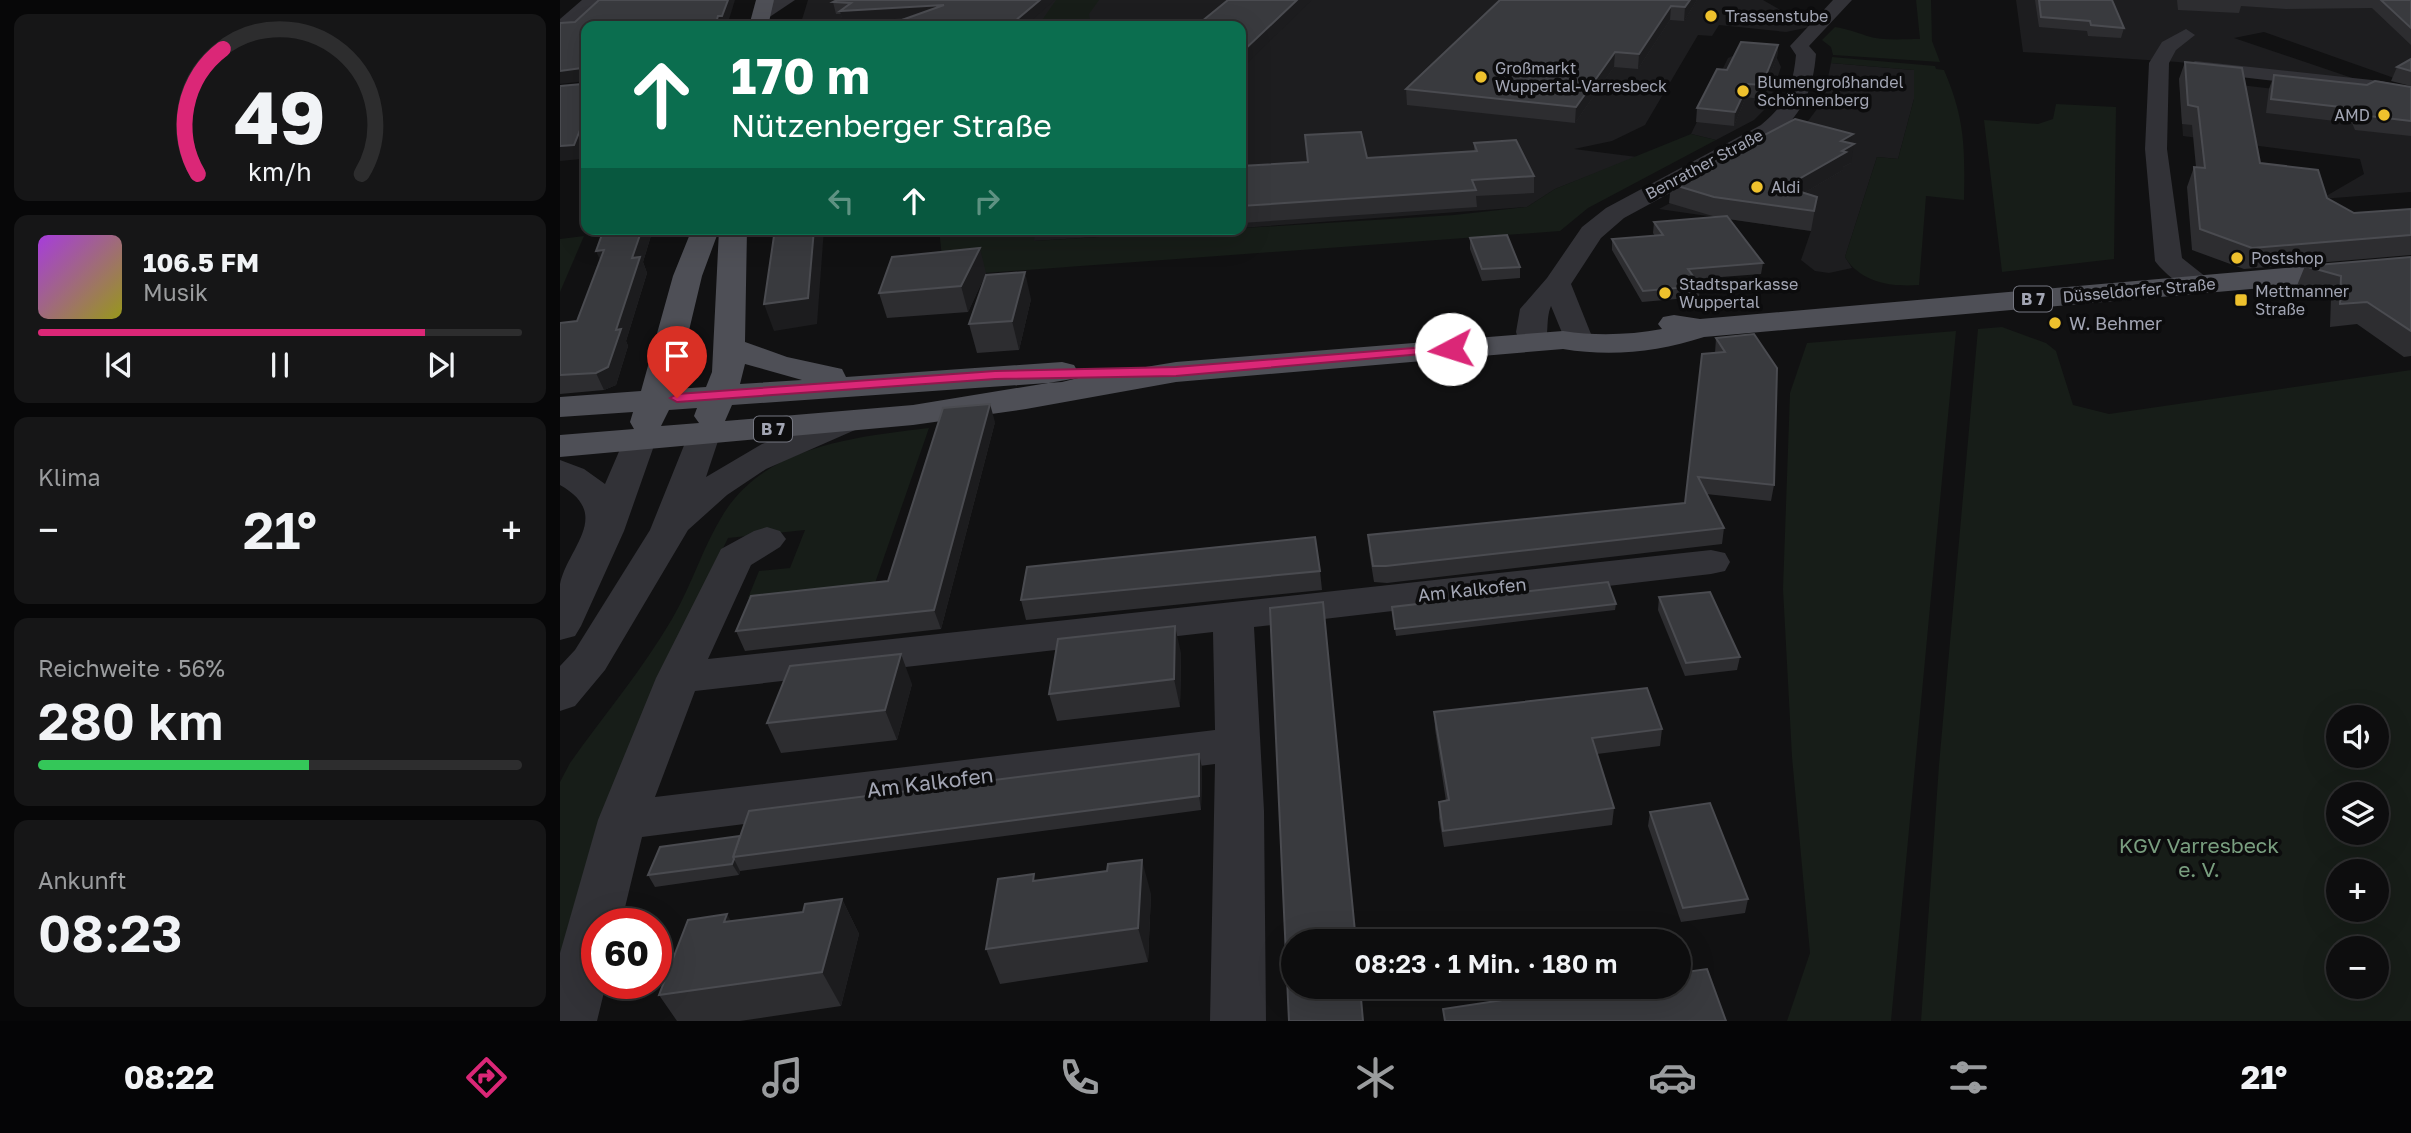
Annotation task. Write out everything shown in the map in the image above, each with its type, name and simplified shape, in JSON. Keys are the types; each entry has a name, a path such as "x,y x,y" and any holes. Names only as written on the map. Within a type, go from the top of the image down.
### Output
{"main road":[{"path":"639,440 656,399 691,258 703,235"},
{"path":"703,435 728,372 733,235"},
{"name":"Düsseldorfer Straße","path":"560,407 995,375 1176,372 1557,339 1592,346 1673,338 1700,328 2411,266"},
{"name":"B 7","path":"730,347 778,365 866,384"},
{"name":"Düsseldorfer Straße","path":"560,446 844,423 1026,399 1176,372"}],"street":[{"path":"560,29 592,0"},
{"path":"762,13 786,0"},
{"name":"Benrather Straße","path":"1557,339 1530,318 1541,296 1556,284 1591,233 1615,213 1769,130 1785,117 1802,91 1806,54 1799,46 1843,0"},
{"path":"2186,35 2164,55 2156,149 2169,261 2202,285"},
{"path":"2164,55 2411,94"},
{"path":"1556,284 1557,339"},
{"path":"669,530 718,483 749,462 844,423"},
{"path":"560,695 590,660 669,530 703,435"},
{"path":"560,626 605,531 639,440"},
{"path":"560,471 594,491 601,505 605,531"},
{"path":"569,1021 622,820 678,678 735,558 767,539"},
{"name":"Am Kalkofen","path":"678,678 1711,562"},
{"path":"1233,616 1240,811 1238,1021"},
{"name":"Am Kalkofen","path":"622,820 1237,744"}],"shaded area":[{"path":"808,0 1763,0 1810,27 1786,32 1719,25 1712,36 1698,35 1645,125 1612,141 1574,149 1637,157 1555,189 1527,207 1246,228 1246,21 802,21"},
{"path":"2016,0 2411,0 2411,84 2264,32 2234,38 2367,83 2178,62 2023,52"},
{"name":"Blumengroßhandel Schönnenberg","path":"1735,55 1776,56 1781,67 1768,106 1754,120 1716,140 1691,134 1728,58"},
{"path":"1831,63 1914,70 1914,99 1898,159 1877,157 1845,257 1852,268 1829,273 1815,271 1801,260 1811,231 1659,209 1780,144 1805,125 1823,101"},
{"name":"AMD","path":"2179,78 2411,102 2411,192 2321,199 2364,174 2360,159 2183,136"},
{"path":"1034,235 1130,235 1033,241"}],"green space":[{"path":"1056,0 1099,0 1089,14 1090,21 1041,21"},
{"path":"1916,0 1931,0 1932,41 1940,62 1833,55 1831,47 1822,40 1835,27 1880,39 1920,39"},
{"path":"1832,57 1935,66 1936,69 1944,70 1951,87 1962,134 1964,200 1926,196 1919,285 1878,282 1859,273 1845,257 1877,157 1898,159 1914,99 1914,70 1831,63"},
{"path":"2056,104 2116,107 2114,259 2002,272 1984,120 2038,124 2053,119"},
{"path":"1691,134 1716,140 1588,208 1560,231 944,276 940,235 1034,235 1034,241 1131,235 1246,235 1246,228 1454,215 1527,207 1555,189"},
{"path":"584,236 560,292 560,239"},
{"name":"KGV Varresbeck e. V.","path":"2002,327 2046,343 2056,351 2073,405 2109,414 2411,370 2411,1021 1921,1021 1939,765 1978,329"},
{"path":"1956,331 1891,1021 1787,1021 1810,953 1792,757 1783,589 1790,393 1807,343"},
{"path":"929,428 874,586 748,598 759,571 790,568 805,530 728,538 663,671 560,955 560,782 570,763 661,638 724,513 742,490 764,472 815,448"}],"building":[{"path":"599,0 728,0 722,16 718,16 716,21 581,21 581,68 560,71 560,23 575,22"},
{"path":"1040,0 1015,21 899,21 944,5 840,11 851,3 833,2"},
{"path":"1228,0 1297,0 1246,48 1246,21 1202,21"},
{"path":"1500,0 1690,0 1685,7 1671,6 1639,54 1615,52 1576,107 1406,89"},
{"path":"2039,0 2112,0 2124,28 2091,25 2090,21 2041,17"},
{"path":"2381,0 2411,0 2411,28"},
{"name":"Blumengroßhandel Schönnenberg","path":"1741,42 1778,45 1762,85 1748,84 1735,112 1697,108 1717,69 1727,70"},
{"path":"2411,59 2411,71 2397,67"},
{"path":"2185,62 2242,68 2260,163 2318,170 2327,198 2354,213 2411,209 2411,235 2252,248 2200,229 2194,167 2205,168 2198,107 2188,105"},
{"path":"2274,75 2367,85 2375,81 2411,87 2411,121 2361,115 2358,109 2271,99"},
{"path":"581,84 581,128 574,145 560,146 560,86"},
{"name":"Aldi","path":"1795,119 1853,134 1841,141 1854,144 1842,151 1846,152 1785,187 1817,197 1814,211 1714,197 1671,184"},
{"path":"1361,132 1367,158 1477,151 1474,143 1516,140 1534,176 1472,180 1476,190 1246,206 1246,166 1308,162 1305,135"},
{"path":"1727,216 1763,263 1688,269 1700,286 1643,291 1612,239 1663,235 1654,222"},
{"path":"602,235 640,235 632,258 640,257 616,330 621,329 608,367 596,373 560,375 560,323 577,321 604,250 596,251"},
{"path":"774,235 813,235 808,298 764,304"},
{"path":"1507,235 1520,267 1482,269 1470,238"},
{"path":"980,248 961,286 879,293 892,257"},
{"path":"2411,257 2411,331 2367,302 2340,304 2341,276 2305,266"},
{"path":"1025,272 1012,321 969,324 986,275"},
{"path":"1754,334 1777,368 1774,485 1698,477 1724,528 1373,566 1368,535 1685,503 1702,354 1725,352 1716,338"},
{"path":"990,404 934,610 736,631 751,596 888,581 943,408"},
{"path":"1315,537 1320,571 1021,600 1027,567"},
{"path":"1608,582 1616,604 1395,629 1392,607"},
{"path":"1710,592 1740,657 1686,663 1659,597"},
{"path":"1323,602 1355,929 1285,929 1270,608"},
{"path":"1175,626 1174,679 1049,694 1058,639"},
{"path":"901,654 885,710 767,723 790,666"},
{"path":"1647,688 1662,729 1592,738 1614,808 1443,831 1439,802 1449,800 1434,712"},
{"path":"1199,754 1199,796 733,857 749,811"},
{"path":"1710,803 1748,899 1683,908 1650,812"},
{"path":"740,836 732,864 648,875 660,847"},
{"path":"1142,860 1138,928 986,949 998,879 1034,874 1033,881 1107,871 1108,864"},
{"path":"842,899 822,972 672,993 672,961 688,920 727,914 724,922 803,912 805,904"},
{"path":"1707,969 1726,1021 1445,1021 1443,1009 1509,999 1691,999 1691,971"},
{"path":"1288,999 1361,999 1363,1021 1289,1021"}],"place":[{"name":"Trassenstube","path":"1711,16"},
{"name":"Großmarkt Wuppertal-Varresbeck","path":"1481,77"},
{"name":"Blumengroßhandel Schönnenberg","path":"1743,91"},
{"name":"AMD","path":"2384,115"},
{"name":"Aldi","path":"1757,187"},
{"name":"Postshop","path":"2237,258"},
{"name":"Stadtsparkasse Wuppertal","path":"1665,293"},
{"name":"Mettmanner Straße","path":"2241,300"},
{"name":"W. Behmer","path":"2055,323"}],"route":[{"path":"677,398 995,375 1115,370 1176,372 1451,349"}]}
